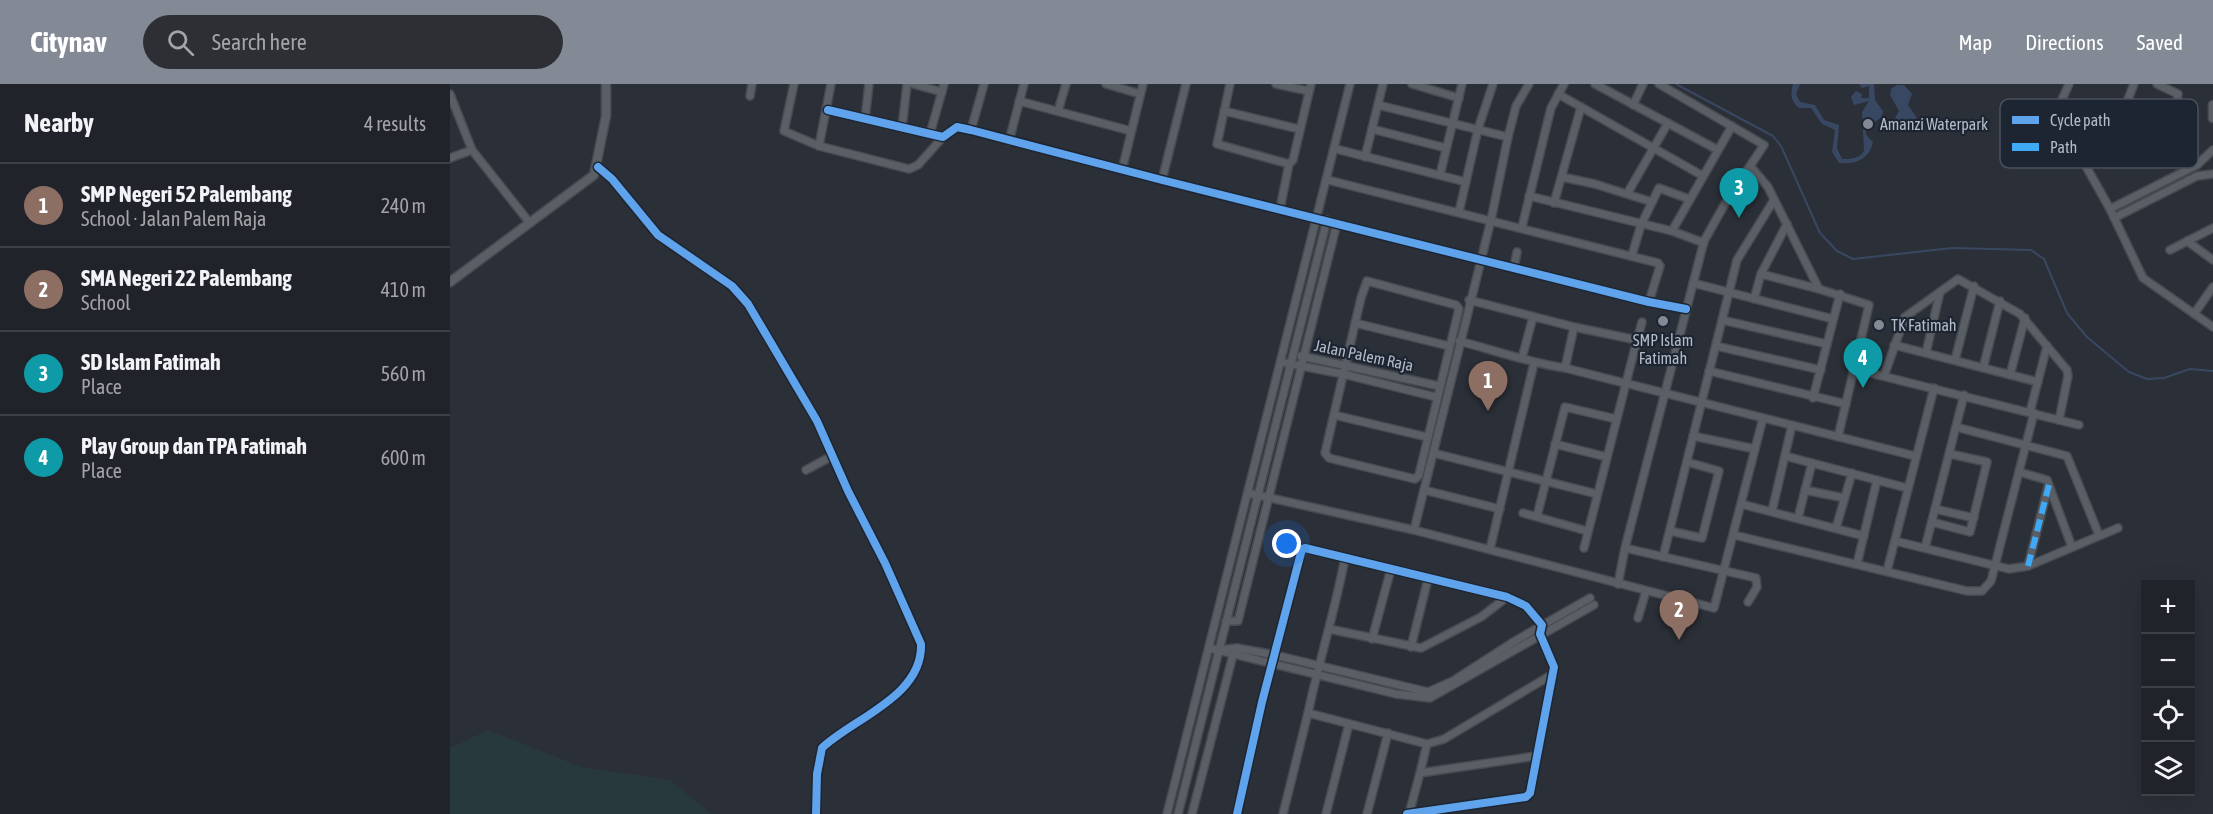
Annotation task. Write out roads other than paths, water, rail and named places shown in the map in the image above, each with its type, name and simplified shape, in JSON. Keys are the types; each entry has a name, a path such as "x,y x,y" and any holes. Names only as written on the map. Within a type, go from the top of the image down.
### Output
{"street":[{"path":"450,282 590,178 598,167 599,141 606,116 606,84"},
{"path":"750,96 752,84"},
{"path":"794,84 784,131 819,146 909,169 918,165 943,137 957,128 971,130 1648,302 1686,309"},
{"path":"819,146 828,110 831,84"},
{"path":"865,119 869,84"},
{"path":"902,128 907,84"},
{"path":"913,84 943,88 930,134"},
{"path":"971,130 984,84"},
{"path":"1009,141 1024,84"},
{"path":"1058,111 1066,84"},
{"path":"1106,84 1140,94"},
{"path":"1122,170 1143,84"},
{"path":"1162,180 1186,84"},
{"path":"1230,84 1216,144 1289,164"},
{"path":"1276,84 1310,88 1293,160 1289,164 1280,209"},
{"path":"1167,814 1336,149 1350,84"},
{"path":"1365,157 1383,84"},
{"path":"1413,84 1459,98"},
{"path":"1440,176 1462,84"},
{"path":"1459,212 1478,129 1493,84"},
{"path":"1414,530 1469,300 1491,220 1508,137 1516,106 1529,84"},
{"path":"1522,227 1551,108 1564,84"},
{"path":"1595,84 1718,150"},
{"path":"1633,105 1643,84"},
{"path":"1618,584 1625,548 1704,243 1726,202 1764,148 1764,143 1659,84"},
{"path":"2062,99 2068,84"},
{"path":"2128,99 2134,84"},
{"path":"2157,84 2178,94 2177,99"},
{"path":"450,94 472,150 529,222"},
{"path":"1558,94 1703,176"},
{"path":"1019,101 1131,131"},
{"path":"1378,105 1508,137"},
{"path":"2213,105 2213,118"},
{"path":"1554,203 1581,107"},
{"path":"828,110 943,137"},
{"path":"1224,111 1299,129"},
{"path":"1627,194 1668,123"},
{"path":"1672,231 1732,126"},
{"path":"1372,129 1446,148"},
{"path":"1336,149 1466,182"},
{"path":"450,158 472,150"},
{"path":"2198,162 2213,150"},
{"path":"2115,218 2197,176 2212,174 2206,158"},
{"path":"598,167 612,179 658,235 732,286 745,299 797,385 885,563 921,644 921,656 916,668 892,698 822,748 817,774 816,814"},
{"path":"1751,167 1768,187 1819,289"},
{"path":"2087,168 2115,218 2143,278 2213,327"},
{"path":"2110,209 2187,168"},
{"path":"1562,177 1652,202"},
{"path":"1328,180 1522,227 1660,264 1648,302"},
{"path":"1632,255 1641,225 1660,187 1689,200"},
{"path":"1529,196 1672,231 1704,243"},
{"path":"1663,557 1737,260 1774,200"},
{"path":"1178,814 1327,220"},
{"path":"1226,621 1238,621 1337,223"},
{"path":"1754,299 1761,274 1787,224"},
{"path":"2170,250 2213,228"},
{"path":"2187,241 2213,260"},
{"path":"1514,268 1517,252"},
{"path":"1761,274 1840,294 1869,305 1838,436"},
{"path":"1884,376 1905,317 1958,279 1974,286 2025,318 2048,346 2068,376 2059,420"},
{"path":"1367,281 1424,294 1458,307 1419,475 1415,478 1329,458 1326,455 1355,323 1367,281"},
{"path":"1693,284 1833,319"},
{"path":"1955,360 1974,286"},
{"path":"2194,314 2213,287"},
{"path":"1926,353 1940,292"},
{"path":"1813,398 1840,294"},
{"path":"1469,300 1574,327 1637,340"},
{"path":"1983,368 2000,302"},
{"path":"1522,358 1533,317"},
{"path":"2010,375 2025,318"},
{"path":"1722,320 1827,344"},
{"path":"1584,548 1642,322"},
{"path":"1355,323 1449,346"},
{"path":"1565,368 1574,327"},
{"path":"1459,341 1534,363 1565,368 1915,456"},
{"path":"1894,345 2038,382"},
{"path":"1716,346 1821,370"},
{"path":"1734,535 1976,592 1987,588 1995,568 2026,446 2038,382 2048,346"},
{"name":"Jalan Palem Raja","path":"1283,352 1439,386"},
{"name":"Jalan Palem Raja","path":"1281,362 1343,374 1436,397"},
{"path":"1490,549 1534,363"},
{"path":"1854,369 2079,425"},
{"path":"1709,371 1813,398 1846,404"},
{"path":"1887,571 1934,388"},
{"path":"1925,548 1964,395"},
{"path":"1537,516 1565,407 1616,419"},
{"path":"1334,415 1427,437"},
{"path":"1248,493 1414,530 1714,609 1763,418"},
{"path":"1772,511 1792,425"},
{"path":"1956,427 2069,458 2099,536"},
{"path":"1693,436 1755,449"},
{"path":"1555,444 1607,457"},
{"path":"1433,453 1597,494"},
{"path":"1932,522 1970,532 1974,518 1987,462 1950,454"},
{"path":"806,470 832,456"},
{"path":"1785,456 1907,488"},
{"path":"1670,531 1701,538 1719,471 1687,462"},
{"path":"1798,518 1812,463"},
{"path":"2019,472 2047,480 2072,547"},
{"path":"1836,528 1852,473"},
{"path":"1857,564 1877,480"},
{"path":"2028,566 2049,485"},
{"path":"1424,490 1500,509"},
{"path":"1805,490 1844,498"},
{"path":"1741,504 1864,536"},
{"path":"1935,509 1974,518"},
{"path":"1523,513 1587,531"},
{"path":"1895,541 1995,568 2009,569 2028,566 2118,528"},
{"path":"1237,814 1272,663 1302,548 1506,597 1526,606 1542,625"},
{"path":"1625,548 1757,579 1757,587 1748,602"},
{"path":"1283,814 1345,558"},
{"path":"1372,639 1391,569"},
{"path":"1412,647 1428,579"},
{"path":"1638,618 1646,591"},
{"path":"1329,629 1421,648 1481,617 1506,597"},
{"path":"1209,648 1418,698 1430,698 1592,602 1542,625 1453,681 1428,692 1275,655 1237,648 1219,650"},
{"path":"1427,744 1408,814 1526,797 1532,790 1536,756 1553,674 1553,661 1540,634 1542,625"},
{"path":"1192,814 1207,748 1233,655"},
{"path":"1308,713 1427,744 1444,739 1553,674"},
{"path":"1417,690 1418,698"},
{"path":"1326,814 1349,724"},
{"path":"1367,814 1388,734"},
{"path":"1186,740 1207,748"},
{"path":"1420,772 1536,756"}],"water":[{"path":"1793,84 1800,84 1796,94 1800,102 1815,105 1824,120 1839,125 1837,148 1842,159 1852,159 1864,151 1862,112 1869,101 1854,105 1851,97 1856,91 1862,94 1861,98 1869,98 1869,86 1862,88 1859,84 1874,84 1875,100 1883,111 1882,117 1866,130 1866,135 1873,142 1866,156 1851,163 1839,163 1832,152 1835,130 1822,124 1811,108 1799,108 1796,105 1792,98"},
{"name":"Amanzi Waterpark","path":"1897,85 1904,85 1912,94 1908,105 1917,118 1901,130 1898,130 1895,118 1899,111 1890,95 1891,89"}],"waterway":[{"path":"1676,84 1773,136 1781,146 1820,233 1837,251 1853,259 1952,248 2031,250 2044,259 2067,313 2087,337 2129,372 2147,379 2164,378 2190,369 2213,371"}],"place":[{"name":"Amanzi Waterpark","path":"1868,124"},
{"name":"SD Islam Fatimah","path":"1739,218"},
{"name":"SMP Islam Fatimah","path":"1663,321"},
{"name":"TK Fatimah","path":"1879,325"},
{"name":"Play Group dan TPA Fatimah","path":"1863,388"},
{"name":"SMP Negeri 52 Palembang","path":"1488,411"},
{"name":"SMA Negeri 22 Palembang","path":"1679,640"}]}
